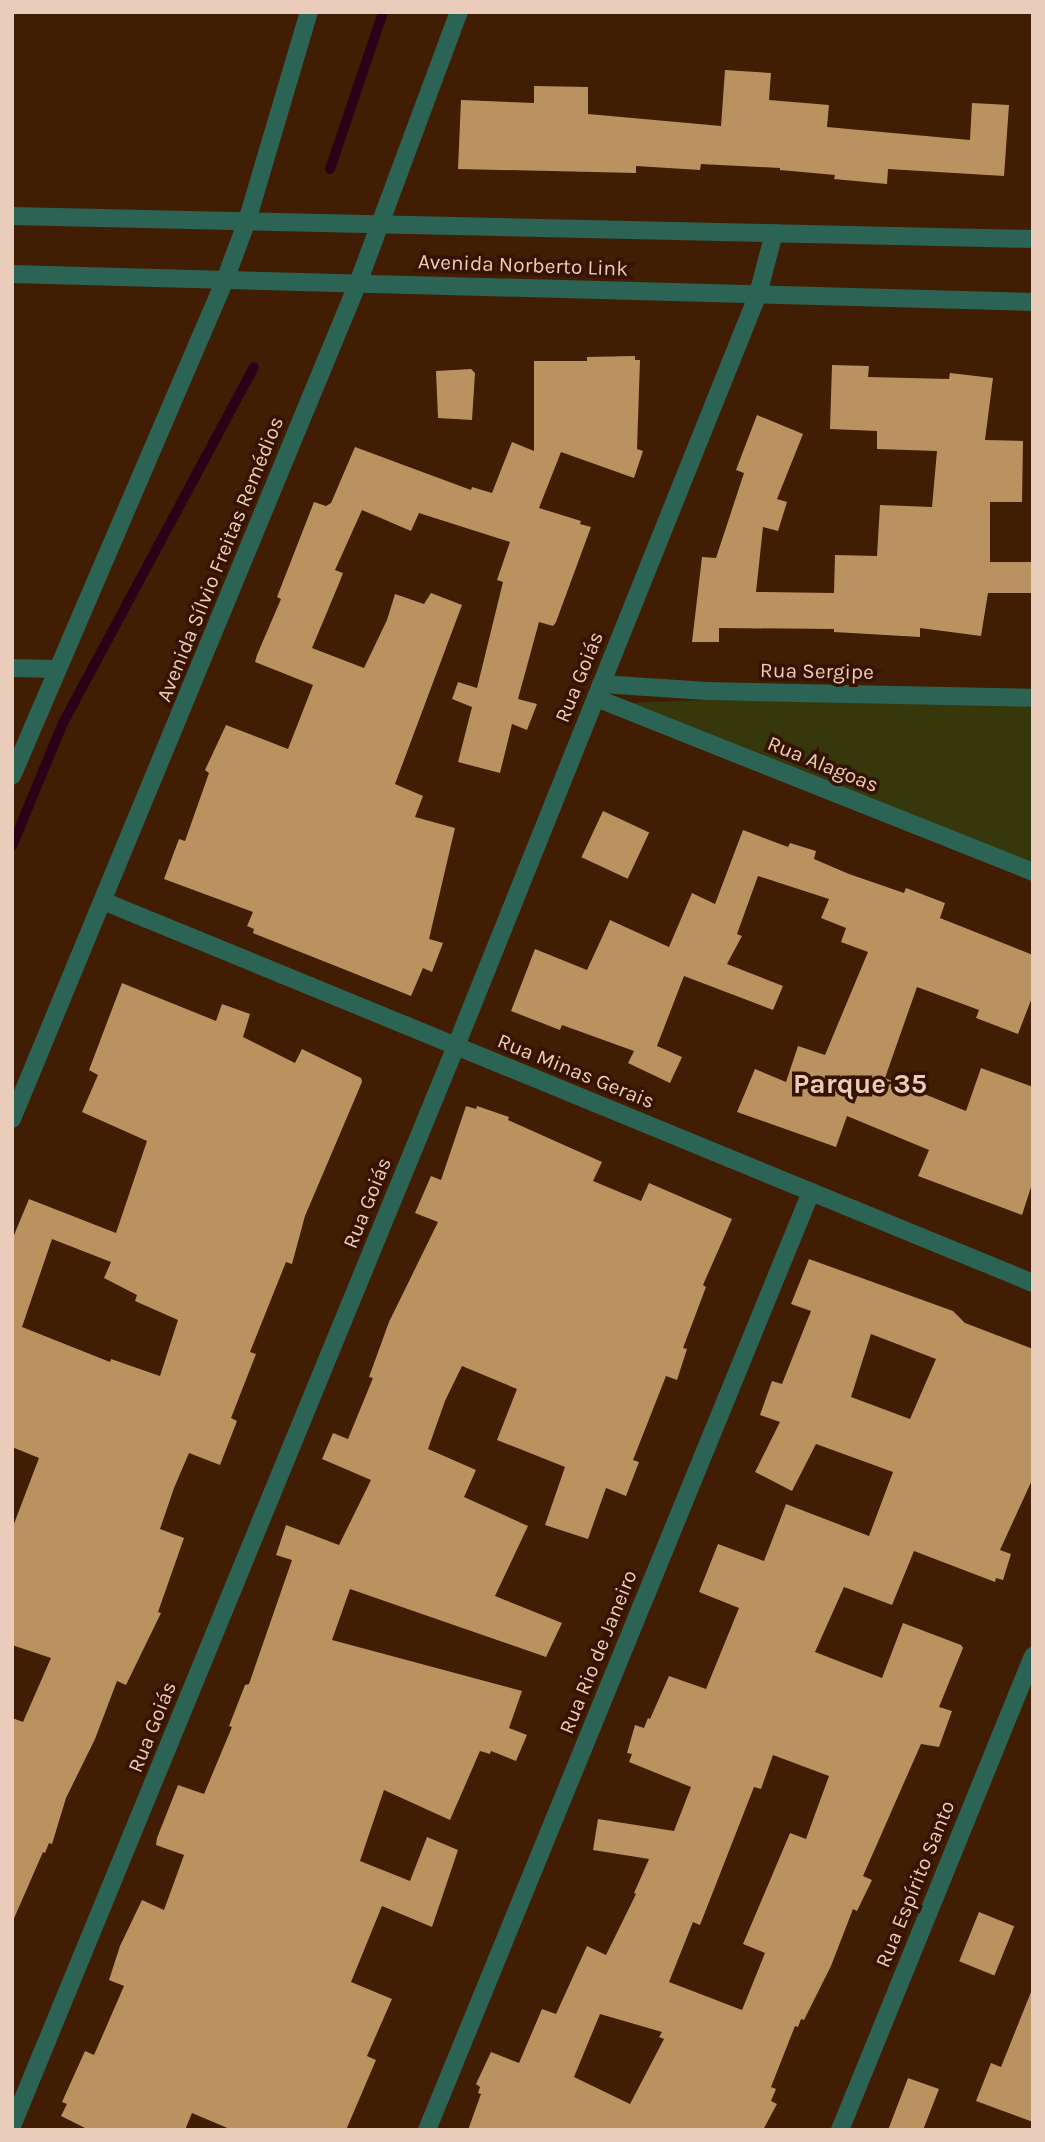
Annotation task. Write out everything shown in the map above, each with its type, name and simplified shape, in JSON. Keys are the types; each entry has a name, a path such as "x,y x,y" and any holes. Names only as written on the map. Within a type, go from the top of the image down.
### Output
{"street":[{"path":"12,776 225,280 247,221 309,12"},
{"name":"Avenida Sílvio Freitas Remédios","path":"12,1119 358,283 459,12"},
{"name":"Avenida Norberto Link","path":"12,216 1033,239"},
{"name":"Rua Goiás","path":"12,2126 456,1046 758,294 774,233"},
{"name":"Avenida Norberto Link","path":"12,274 1033,302"},
{"path":"12,668 57,669"},
{"name":"Rua Sergipe","path":"598,691 1033,698"},
{"name":"Rua Alagoas","path":"598,691 1033,872"},
{"name":"Rua Minas Gerais","path":"103,901 1033,1283"},
{"name":"Rua Rio de Janeiro","path":"427,2130 811,1192"},
{"name":"Rua Espírito Santo","path":"840,2130 1033,1656"}],"shaded area":[{"path":"708,700 1033,706 1033,864 628,703"}],"building":[{"path":"725,70 771,73 769,100 829,105 827,127 970,140 972,103 1009,105 1004,176 888,169 887,184 834,179 835,175 780,168 701,164 700,170 636,166 636,173 458,169 461,100 534,103 534,86 588,87 588,114 721,126"},
{"path":"635,356 635,360 640,360 637,449 643,451 634,478 561,452 539,508 581,521 580,524 591,527 556,622 553,626 539,622 518,699 537,704 527,730 512,724 500,773 458,762 472,707 452,699 458,682 477,688 503,582 497,580 510,542 419,513 411,531 362,510 335,570 343,573 312,648 364,668 387,620 395,594 424,604 431,593 462,605 395,784 423,796 415,817 455,828 429,939 443,943 432,972 423,968 411,996 253,933 254,929 247,926 253,912 164,879 179,839 185,841 209,773 205,770 226,725 288,749 313,685 255,662 281,599 277,597 314,502 326,506 331,503 355,447 471,490 472,487 492,493 512,442 534,451 534,361 587,361 587,357"},
{"path":"832,365 869,366 868,377 949,379 950,373 993,378 985,440 1023,441 1022,502 990,502 990,562 1033,562 1033,593 988,593 981,636 920,628 920,637 834,632 834,629 719,628 719,642 692,642 702,557 716,558 744,473 736,470 757,415 803,434 777,499 787,502 778,531 763,527 756,592 834,593 835,555 877,556 880,505 932,507 937,451 877,449 877,431 830,429"},
{"path":"471,369 475,373 472,420 438,418 436,371"},
{"path":"603,811 649,833 628,879 581,857"},
{"path":"743,830 788,847 790,843 816,851 814,859 849,874 904,893 906,888 945,903 940,918 1033,955 1033,995 1018,1034 976,1018 979,1010 917,987 885,1078 966,1111 981,1068 1033,1087 1033,1181 1022,1215 918,1176 929,1150 847,1116 836,1147 737,1112 755,1069 786,1082 798,1046 825,1055 868,952 841,942 846,928 821,918 829,899 758,876 737,934 742,936 727,964 783,986 773,1010 684,976 657,1046 682,1057 670,1083 628,1063 634,1051 562,1025 560,1030 511,1011 535,949 587,970 610,920 669,947 692,893 715,904"},
{"path":"122,983 216,1021 222,1004 250,1014 243,1037 295,1063 302,1049 361,1078 362,1082 305,1216 292,1264 286,1262 250,1352 256,1354 231,1418 237,1421 220,1465 189,1453 174,1488 160,1529 184,1538 158,1612 161,1613 126,1685 117,1681 95,1739 66,1798 52,1844 49,1843 45,1853 43,1852 12,1923 12,1718 23,1722 51,1658 12,1645 12,1529 39,1458 12,1447 12,1240 29,1199 116,1233 147,1141 82,1112 98,1075 89,1070","holes":["52,1239 111,1262 104,1278 137,1295 135,1301 178,1320 160,1376 111,1359 110,1362 22,1327"]},
{"path":"466,1106 476,1109 477,1106 509,1117 508,1120 602,1162 593,1181 641,1201 649,1183 732,1219 703,1285 706,1287 683,1348 687,1349 677,1380 666,1376 633,1460 639,1462 626,1496 606,1488 588,1539 545,1525 565,1467 497,1440 517,1389 462,1366 445,1401 428,1449 476,1470 464,1497 528,1526 495,1596 562,1623 546,1657 350,1589 332,1640 522,1691 509,1728 527,1735 516,1761 491,1751 490,1754 480,1751 450,1820 384,1790 360,1861 410,1881 427,1837 458,1850 432,1927 382,1906 351,1982 392,1999 367,2056 376,2060 346,2130 232,2130 192,2113 185,2130 89,2130 61,2116 67,2104 62,2102 85,2051 94,2055 124,1986 109,1980 120,1946 142,1900 164,1910 184,1855 156,1845 157,1838 178,1785 204,1794 232,1727 229,1726 245,1685 249,1684 292,1560 276,1555 286,1525 339,1545 371,1480 322,1459 333,1433 348,1439 373,1378 369,1377 389,1322 438,1222 415,1213 431,1176 441,1180"},
{"path":"809,1259 953,1311 965,1323 1033,1349 1033,1478 1000,1550 1011,1554 1003,1580 996,1578 995,1582 914,1551 892,1605 844,1587 815,1652 882,1678 903,1623 961,1645 963,1648 939,1707 952,1711 939,1747 921,1744 863,1876 872,1880 857,1911 853,1909 831,1966 804,2020 801,2019 798,2027 795,2026 771,2087 776,2089 771,2101 777,2104 763,2130 468,2130 481,2094 478,2093 480,2087 476,2084 491,2052 519,2063 542,2009 556,2014 587,1946 606,1955 636,1894 634,1893 649,1859 593,1850 598,1819 674,1831 691,1787 629,1762 632,1754 627,1753 635,1725 644,1728 669,1676 706,1689 739,1608 699,1592 718,1544 764,1561 786,1504 869,1536 893,1472 816,1444 792,1491 755,1472 780,1422 760,1415 772,1381 782,1384 811,1311 791,1304","holes":["871,1334 936,1359 910,1419 851,1397","773,1755 829,1776 806,1839 790,1833 743,1944 765,1953 742,2010 669,1982 693,1922 700,1925 754,1787 761,1789","600,2014 662,2032 659,2037 664,2039 630,2104 574,2077"]},
{"path":"979,1912 1014,1926 994,1975 959,1961"},
{"path":"1031,1992 1033,2122 976,2101 991,2063 1001,2067"},
{"path":"908,2078 939,2089 923,2130 888,2130"}],"waterway":[{"path":"330,169 383,12"},
{"path":"12,846 62,725 254,367"}],"district":[{"name":"Parque 35","path":"860,1084"}]}
